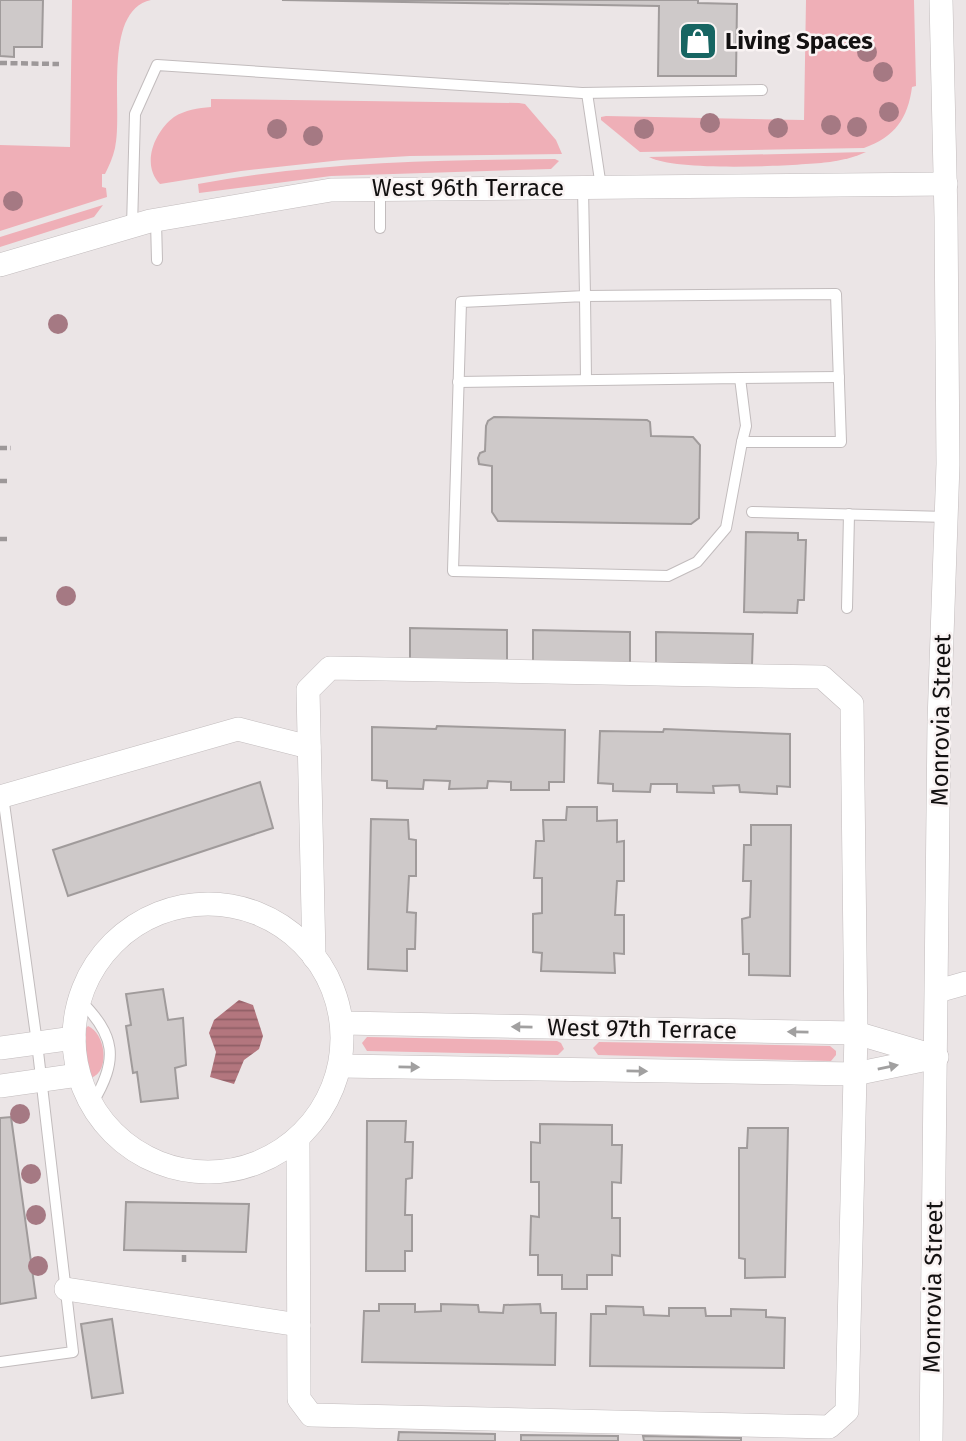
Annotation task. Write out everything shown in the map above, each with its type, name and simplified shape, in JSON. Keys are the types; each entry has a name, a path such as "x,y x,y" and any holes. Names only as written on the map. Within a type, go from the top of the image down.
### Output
{"street":[{"name":"Monrovia Street","path":"931,1441 939,722 947,517 957,464 941,0"},
{"name":"West 96th Terrace","path":"0,265 156,220 331,190 946,184"},
{"path":"298,1139 299,1399 311,1415 829,1427 847,1411 856,1033 852,704 822,677 330,668 308,690 314,957"},
{"path":"2,792 238,729 309,747"},
{"path":"219,903 264,915 303,941 314,957 330,979 343,1024 341,1066 326,1106 298,1139 262,1163 220,1173 177,1170 138,1154 105,1126 82,1089 74,1058 79,999 98,960 131,927 173,908 219,903"},
{"path":"938,991 966,983"},
{"name":"West 97th Terrace","path":"343,1024 856,1033 937,1057"},
{"path":"0,1048 74,1038"},
{"path":"341,1066 855,1074 937,1057"},
{"path":"0,1086 78,1075"},
{"path":"66,1289 299,1325"}],"lane":[{"path":"132,227 135,114 157,65 587,93 762,90"},
{"path":"586,380 585,296 592,188 587,93"},
{"path":"380,189 380,228"},
{"path":"156,220 157,260"},
{"path":"740,378 747,426 742,442 726,528 696,562 668,576 453,571 461,302 585,296 836,294 841,442 742,442"},
{"path":"458,382 839,377"},
{"path":"752,512 947,517"},
{"path":"847,608 849,514"},
{"path":"0,1362 73,1352 37,1043 2,792"},
{"path":"79,999 102,1024 110,1051 108,1073 92,1104"}],"path":[{"path":"0,63 59,64"},
{"path":"0,448 10,448"},
{"path":"0,481 10,481"},
{"path":"0,539 8,539"},
{"path":"184,1251 184,1262"}],"shaded area":[{"path":"72,0 151,0 135,8 126,23 120,42 115,148 105,174 102,174 102,187 106,188 107,197 0,231 0,145 70,147"},
{"path":"806,0 914,0 916,86 912,87 903,117 884,138 864,148 640,152 601,120 601,117 606,116 804,120"},
{"path":"211,99 519,103 525,104 556,140 562,154 410,156 342,160 241,171 160,184 151,168 151,158 152,149 161,131 178,115 211,107"},
{"path":"866,152 830,162 764,166 684,165 649,157"},
{"path":"555,159 559,161 551,169 331,176 199,193 198,184 331,167"},
{"path":"103,205 94,217 0,247 0,237"},
{"path":"239,1000 253,1005 263,1036 259,1049 244,1060 234,1084 210,1077 216,1052 209,1033 214,1020"},
{"path":"88,1026 98,1036 103,1052 101,1068 91,1078 83,1067 80,1055 83,1035"},
{"path":"367,1037 557,1041 564,1049 558,1055 367,1051 362,1043"},
{"path":"599,1042 830,1046 836,1051 836,1055 831,1061 598,1055 593,1048"}],"building":[{"path":"0,0 43,0 42,47 14,47 14,57 0,56"},
{"name":"Living Spaces","path":"282,0 698,0 698,3 737,4 736,76 658,76 659,6"},
{"path":"494,417 647,420 650,422 651,436 693,437 700,445 699,518 691,524 498,521 492,512 492,466 479,464 478,458 480,453 485,451 486,426"},
{"path":"746,532 798,533 798,540 806,540 804,600 798,600 797,613 744,612"},
{"path":"410,628 507,630 507,661 410,660"},
{"path":"533,630 630,632 630,663 533,662"},
{"path":"656,632 753,634 752,665 656,663"},
{"path":"437,726 565,730 564,782 549,782 549,790 511,790 511,782 488,781 487,788 449,789 450,781 424,780 423,789 387,788 387,781 372,780 372,727 436,729"},
{"path":"664,729 790,734 790,787 777,786 777,794 740,792 739,785 713,786 714,793 677,792 677,784 651,784 650,792 613,791 613,784 598,783 600,731 663,732"},
{"path":"260,782 273,828 68,896 53,850"},
{"path":"567,807 597,807 597,821 617,820 617,842 624,841 624,881 617,881 615,915 624,915 624,954 614,953 615,973 541,971 542,953 533,952 533,914 542,913 542,878 534,878 536,841 544,841 543,820 566,820"},
{"path":"371,819 408,820 409,839 416,840 416,876 409,876 407,912 416,913 415,949 407,949 407,971 368,969"},
{"path":"751,825 791,825 790,976 749,975 749,954 743,954 742,919 750,917 751,881 743,881 744,845 751,845"},
{"path":"163,989 168,1020 183,1018 186,1065 175,1068 178,1098 141,1102 137,1072 133,1073 126,1026 131,1025 126,994"},
{"path":"11,1117 36,1298 0,1304 0,1118"},
{"path":"367,1121 406,1121 405,1142 413,1142 412,1178 406,1179 405,1215 412,1215 412,1251 405,1251 405,1271 366,1271"},
{"path":"540,1124 612,1125 612,1145 622,1145 621,1183 612,1182 612,1218 620,1218 620,1256 612,1255 612,1275 587,1275 587,1289 562,1289 562,1275 538,1275 538,1255 530,1255 531,1216 539,1217 539,1182 531,1182 531,1142 540,1143"},
{"path":"748,1128 788,1128 785,1277 745,1278 745,1259 739,1258 739,1148 747,1148"},
{"path":"126,1202 249,1204 246,1252 124,1250"},
{"path":"379,1304 415,1304 415,1312 441,1311 441,1304 478,1305 479,1312 503,1313 504,1305 540,1304 541,1313 556,1313 555,1365 362,1362 364,1311 379,1311"},
{"path":"606,1306 643,1307 644,1315 669,1316 669,1308 705,1308 706,1316 731,1316 731,1309 766,1310 766,1317 785,1318 784,1368 590,1366 591,1314 606,1314"},
{"path":"112,1319 123,1393 92,1398 81,1324"},
{"path":"399,1432 495,1434 495,1441 398,1441"},
{"path":"521,1435 618,1436 618,1441 521,1441"},
{"path":"643,1436 741,1438 741,1441 644,1441"}],"place":[{"name":"Living Spaces","path":"698,41"}]}
